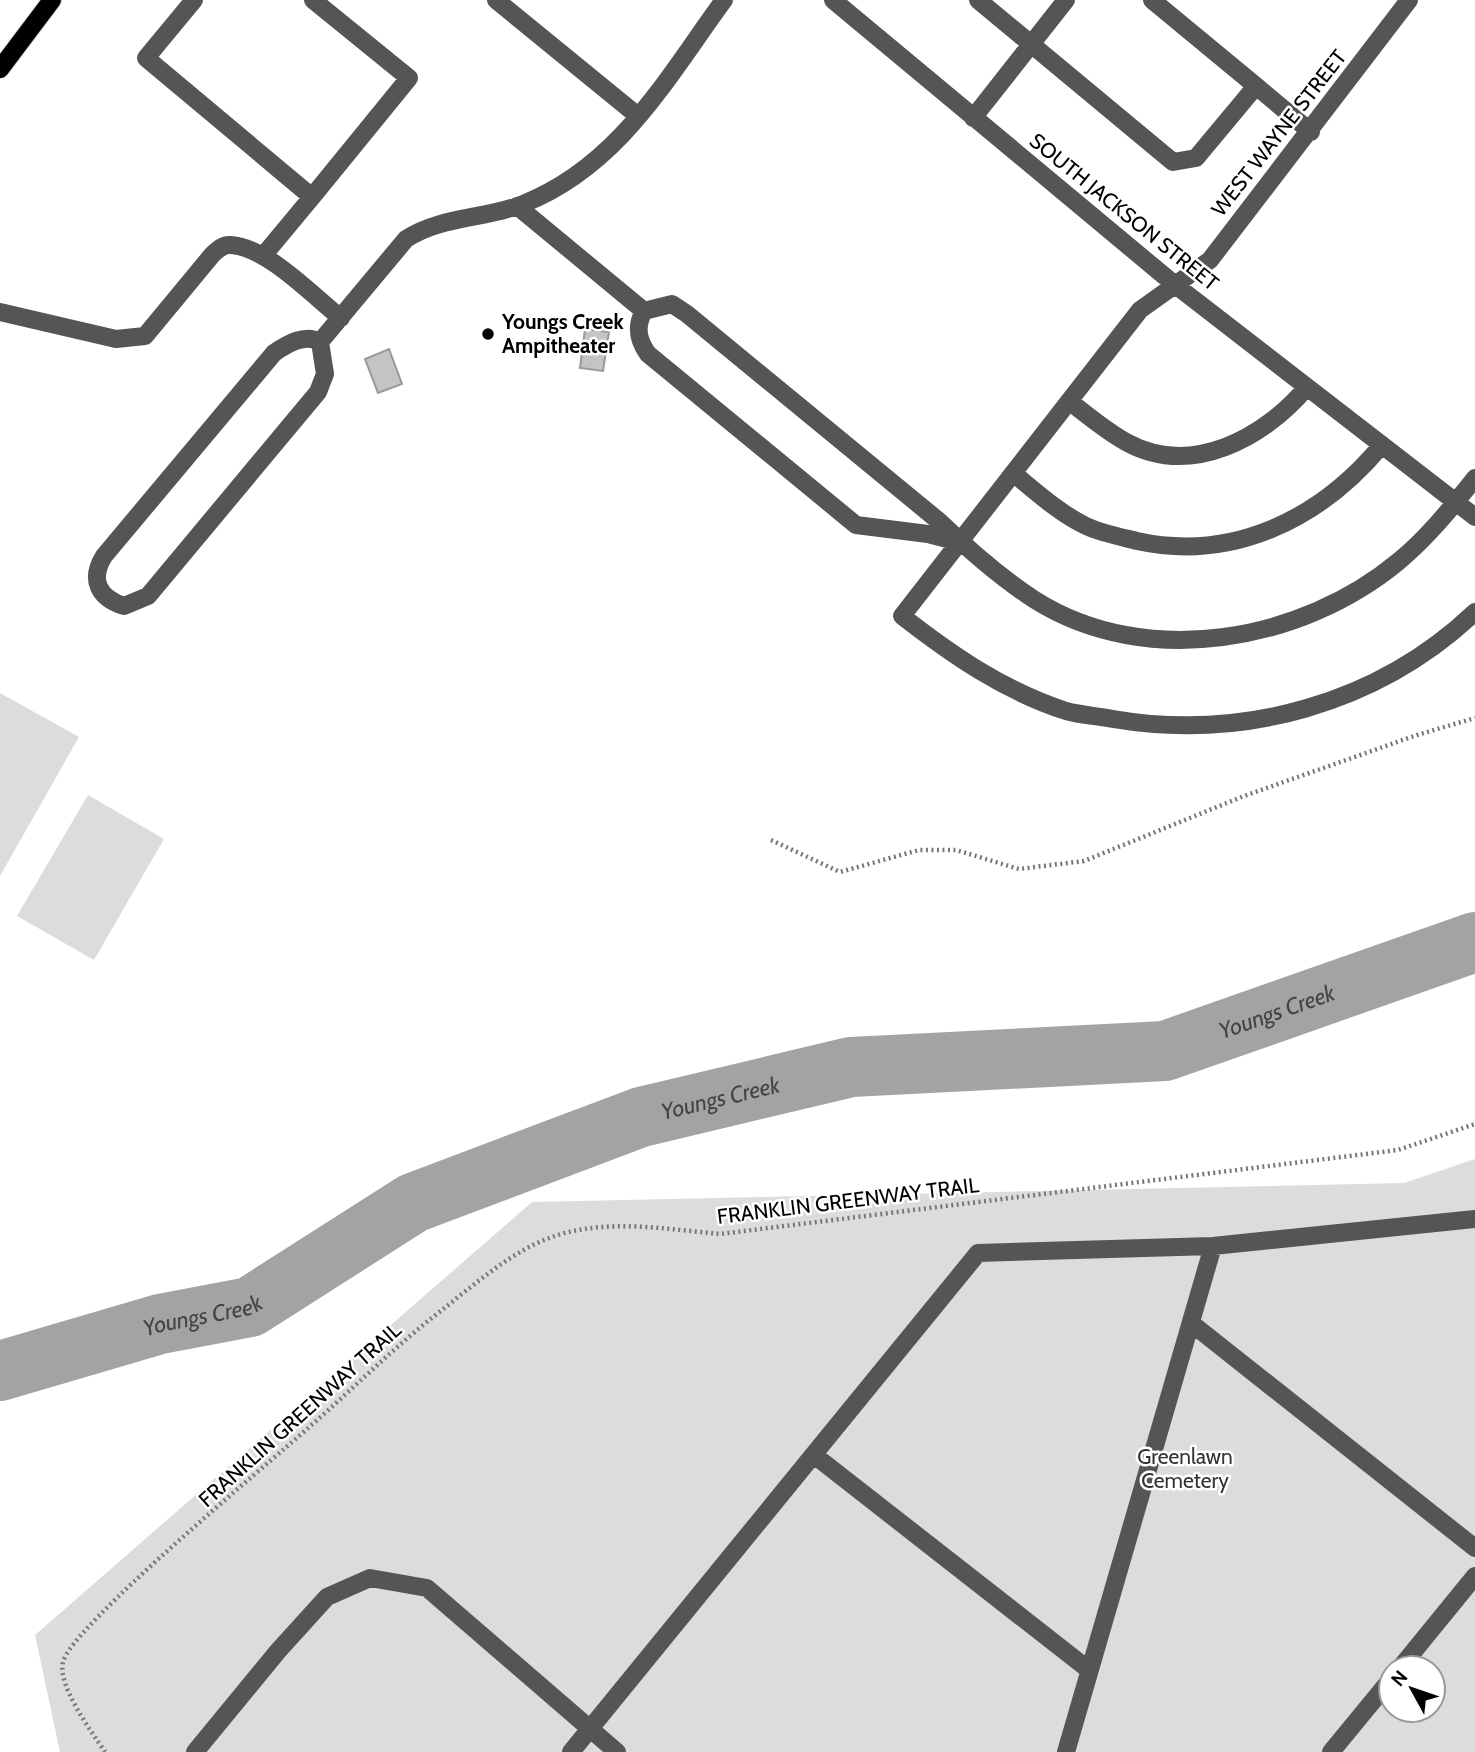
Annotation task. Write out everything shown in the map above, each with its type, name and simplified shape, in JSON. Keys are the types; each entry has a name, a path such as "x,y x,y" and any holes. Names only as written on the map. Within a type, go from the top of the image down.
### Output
{"main road":[{"path":"0,69 52,0"}],"street":[{"path":"194,0 146,58 312,197"},
{"path":"496,0 636,119"},
{"path":"320,342 406,239 422,228 517,206 564,184 594,163 617,143 724,0"},
{"name":"SOUTH JACKSON STREET","path":"833,0 1174,284 1475,517"},
{"path":"978,0 1174,162 1196,158 1256,86"},
{"path":"973,118 1066,0"},
{"path":"1152,0 1311,132"},
{"name":"WEST WAYNE STREET","path":"1409,0 1311,132 1209,260 1140,310 902,616 946,651 998,683 1067,711 1149,725 1222,726 1280,717 1348,693 1416,659 1475,612"},
{"path":"263,256 409,78 324,3"},
{"path":"517,206 643,311"},
{"path":"0,312 116,339 145,336 219,248 232,244 263,256 341,318"},
{"path":"643,311 672,304 687,314 940,522 959,542 1036,600 1084,622 1131,635 1178,640 1221,638 1304,616 1354,592 1399,561 1475,478"},
{"path":"643,311 638,331 640,343 648,355 856,526 928,534 959,542"},
{"path":"314,338 320,342 325,374 318,392 148,596 124,606 109,601 100,592 96,579 97,567 104,556 274,353 303,339 314,338"},
{"path":"1069,401 1127,443 1162,454 1192,456 1233,446 1265,427 1292,405 1306,388"},
{"path":"1013,473 1086,526 1167,547 1208,547 1276,528 1313,510 1386,450"},
{"path":"571,1752 978,1253 1213,1246 1475,1219"},
{"path":"1066,1752 1213,1246"},
{"path":"1191,1323 1475,1549"},
{"path":"814,1455 1089,1670"},
{"path":"1411,1654 1475,1576"},
{"path":"195,1752 278,1651 327,1597 370,1578 427,1588 617,1752"},
{"path":"1331,1752 1377,1696"}],"path":[{"path":"771,840 840,872 919,850 956,850 1019,869 1084,861 1244,796 1417,735 1475,718"},
{"name":"FRANKLIN GREENWAY TRAIL","path":"105,1752 66,1684 62,1663 73,1642 136,1581 439,1312 520,1253 551,1237 582,1229 622,1225 720,1234 1398,1150 1475,1124"}],"green space":[{"path":"0,693 79,737 0,876"},
{"path":"88,795 164,839 94,960 17,916"},
{"name":"Greenlawn Cemetery","path":"1475,1159 1475,1752 60,1752 35,1635 532,1202 1404,1183"}],"building":[{"path":"585,329 609,332 603,371 580,368"},
{"path":"389,349 402,384 378,393 365,359"}],"waterway":[{"name":"Youngs Creek","path":"0,1371 160,1324 250,1307 413,1203 641,1117 851,1067 1165,1051 1475,942"}],"place":[{"name":"Youngs Creek Ampitheater","path":"488,334"}]}
